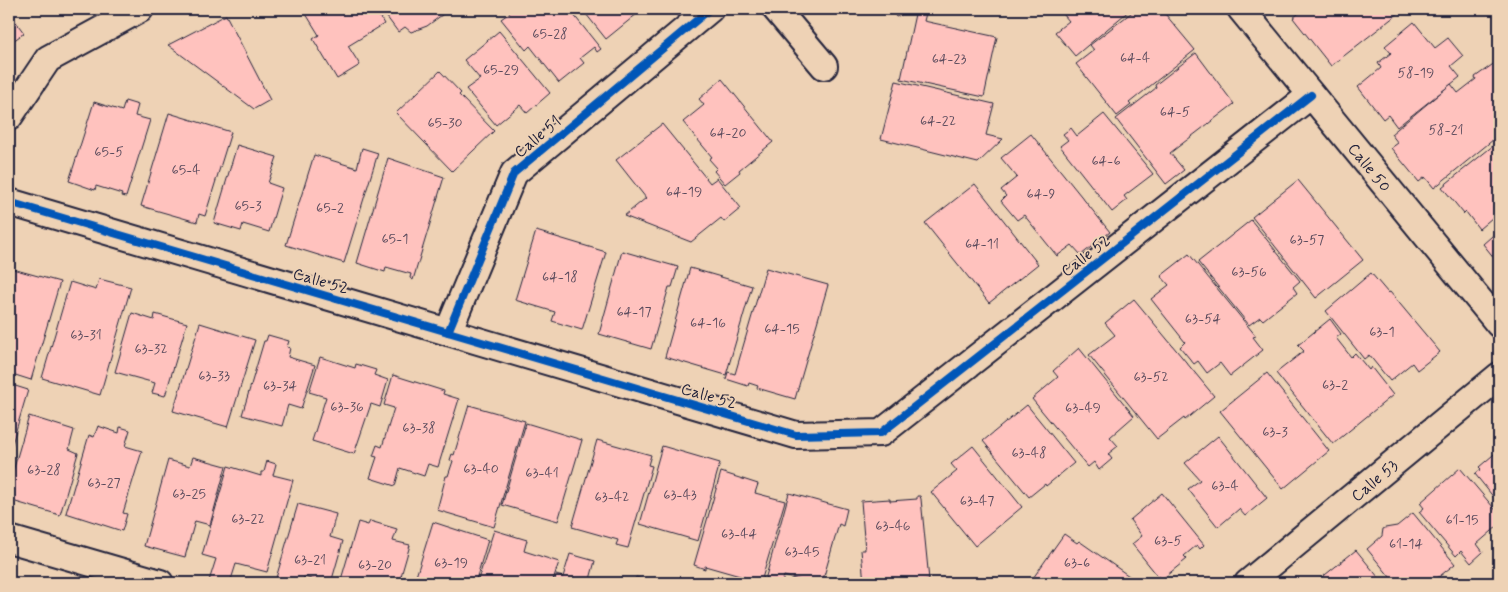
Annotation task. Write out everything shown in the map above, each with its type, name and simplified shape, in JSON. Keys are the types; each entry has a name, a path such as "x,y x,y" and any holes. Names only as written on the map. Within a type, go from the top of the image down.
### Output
{"street":[{"path":"9,118 48,59 140,9"},
{"name":"Calle 51","path":"448,332 514,173 710,9"},
{"path":"776,9 824,66"},
{"name":"Calle 50","path":"1241,9 1499,324"},
{"name":"Calle 52","path":"9,202 796,435 881,434 1311,95"},
{"name":"Calle 53","path":"1248,583 1499,376"},
{"path":"9,539 160,583"}],"building":[{"path":"303,9 375,9 384,24 348,46 360,65 337,79 313,39 319,35"},
{"path":"381,9 450,9 427,26 411,32 405,27 398,32"},
{"path":"515,9 569,9 601,49 597,52 594,47 580,58 584,63 559,83 530,46 526,50 501,19"},
{"path":"582,9 643,9 606,39"},
{"path":"891,9 914,9 896,17"},
{"path":"927,9 924,21 997,37 984,97 901,79 915,14"},
{"path":"1059,9 1131,9 1075,56 1055,32 1069,21"},
{"path":"1136,9 1147,9 1149,11 1161,9 1195,50 1129,103 1131,105 1117,116 1076,64 1094,50 1090,45"},
{"path":"1304,9 1404,9 1331,66 1293,18"},
{"path":"226,15 270,100 254,109 168,45"},
{"path":"9,18 10,20 13,18 24,33 9,44"},
{"path":"1414,22 1435,48 1448,38 1463,56 1451,66 1460,77 1397,127 1388,115 1383,119 1358,87 1381,68 1378,63 1391,53 1385,46"},
{"path":"499,31 550,93 527,113 520,105 496,125 466,89 480,79 464,60"},
{"path":"1196,53 1234,104 1170,153 1184,170 1166,184 1116,119 1156,88 1155,85"},
{"path":"1499,60 1499,119 1492,124 1499,135 1434,188 1425,177 1419,182 1391,148 1398,143 1391,134 1451,84 1458,93 1476,79 1475,77"},
{"path":"440,71 461,93 459,95 494,131 452,171 396,113"},
{"path":"722,79 773,142 725,184 714,171 717,168 709,159 712,157 683,122 704,105 699,99"},
{"path":"896,81 994,104 986,135 1003,139 978,163 881,139"},
{"path":"125,101 138,105 135,116 150,120 126,197 96,186 95,190 69,181 94,102 122,111"},
{"path":"169,113 231,132 205,216 199,214 197,222 141,206"},
{"path":"1104,114 1153,174 1124,196 1127,200 1112,212 1060,146 1068,140 1063,134 1071,128 1077,136"},
{"path":"662,124 710,183 717,178 741,208 724,222 721,218 691,242 624,216 646,198 616,160"},
{"path":"1031,134 1110,232 1081,255 1072,245 1057,256 1024,215 1017,220 1001,201 1006,196 1001,190 1017,177 1001,158"},
{"path":"1499,141 1499,212 1479,229 1442,187"},
{"path":"237,145 277,157 268,183 282,188 269,232 243,224 241,231 214,223"},
{"path":"362,148 378,153 344,263 286,245 314,155 357,168"},
{"path":"388,158 444,177 413,280 410,278 411,274 386,267 385,272 357,263"},
{"path":"1298,180 1363,260 1316,298 1252,217"},
{"path":"975,184 1038,264 989,303 925,223"},
{"path":"1251,220 1300,281 1293,287 1297,293 1263,320 1260,317 1249,325 1198,262"},
{"path":"1499,230 1499,264 1483,244"},
{"path":"536,231 606,252 582,330 552,321 555,312 515,300"},
{"path":"622,251 678,267 672,287 669,287 651,349 599,334"},
{"path":"1189,254 1256,336 1253,337 1263,350 1230,376 1220,363 1207,373 1198,361 1194,364 1180,347 1185,342 1151,299 1169,285 1161,276"},
{"path":"9,268 60,282 31,380 9,373"},
{"path":"690,268 752,286 726,375 665,357"},
{"path":"766,268 828,285 795,399 757,388 758,386 749,383 748,386 726,379 728,372 735,374"},
{"path":"1371,273 1388,293 1390,292 1440,352 1417,370 1412,363 1390,381 1369,355 1364,359 1326,311"},
{"path":"99,279 131,287 100,395 42,378 70,282 96,290"},
{"path":"1134,299 1214,396 1185,420 1184,418 1157,439 1089,355 1115,335 1105,323"},
{"path":"132,313 154,320 155,314 187,323 165,396 152,393 155,383 115,372"},
{"path":"1330,319 1341,334 1336,338 1351,357 1355,353 1369,370 1371,367 1393,395 1333,444 1276,373 1304,351 1298,345"},
{"path":"200,323 255,340 228,427 173,411"},
{"path":"268,335 289,341 287,347 290,348 288,357 315,365 301,409 288,405 282,426 242,415 264,341 266,341"},
{"path":"1079,348 1134,416 1110,437 1118,446 1108,454 1112,459 1099,470 1094,462 1088,467 1032,399 1058,377 1053,371"},
{"path":"320,357 355,368 356,364 376,370 374,375 388,380 380,407 371,404 354,454 312,441 326,397 309,392"},
{"path":"1267,373 1329,451 1283,489 1220,411"},
{"path":"393,375 444,391 443,394 459,399 438,467 428,464 424,476 400,468 395,486 370,478 377,457 373,456 377,445 382,447 394,408 384,405"},
{"path":"9,384 28,390 9,454"},
{"path":"469,405 525,421 494,527 437,510 446,476 448,476 453,461 450,460 452,454 454,455"},
{"path":"1027,405 1074,463 1029,497 983,441"},
{"path":"29,416 74,430 69,449 78,453 60,515 9,500 9,485"},
{"path":"526,423 582,440 558,521 502,505"},
{"path":"98,426 119,433 120,427 130,430 125,446 142,451 123,513 127,514 122,531 66,513 89,435 94,437"},
{"path":"1218,436 1267,498 1245,516 1239,509 1218,527 1188,489 1200,480 1185,463"},
{"path":"597,440 651,455 648,465 652,466 628,548 616,545 618,540 572,527"},
{"path":"662,446 720,463 698,541 640,524"},
{"path":"973,446 1022,507 975,546 931,492 957,471 951,464"},
{"path":"1499,450 1499,504 1475,474 1481,469 1479,467"},
{"path":"193,457 226,466 210,525 195,521 185,557 144,546 168,460 190,466"},
{"path":"267,461 276,464 273,475 293,480 267,572 236,564 230,583 209,581 216,559 202,555 228,466 261,476"},
{"path":"1460,468 1499,514 1499,525 1477,544 1483,552 1471,563 1461,551 1456,556 1419,512 1424,508 1420,503"},
{"path":"721,472 758,484 755,493 785,501 761,582 705,566 705,569 694,565"},
{"path":"789,493 847,509 843,526 839,524 822,583 809,583 784,576 782,583 765,580"},
{"path":"1162,493 1204,545 1200,549 1197,545 1184,556 1187,559 1161,580 1132,544 1142,536 1130,520"},
{"path":"917,496 920,496 921,499 929,580 864,583 861,550 865,550 861,501 917,499"},
{"path":"298,504 336,514 330,537 343,541 331,583 304,577 302,583 293,583 276,578"},
{"path":"1413,513 1455,564 1431,583 1395,583 1367,549 1382,536 1383,529 1397,526"},
{"path":"370,521 397,529 393,541 410,545 399,583 340,583 358,522 368,525"},
{"path":"433,522 488,540 475,583 414,583"},
{"path":"494,530 527,540 524,551 559,562 552,583 477,583"},
{"path":"1064,534 1077,543 1079,541 1139,583 1034,583 1031,581"},
{"path":"1356,550 1383,583 1315,583"},
{"path":"570,554 595,561 589,583 554,583 556,575 563,577"},
{"path":"636,577 656,583 634,583"}],"cycle path":[{"path":"448,332 514,173 710,9"},
{"path":"9,202 796,435 881,433 1311,95"}]}
